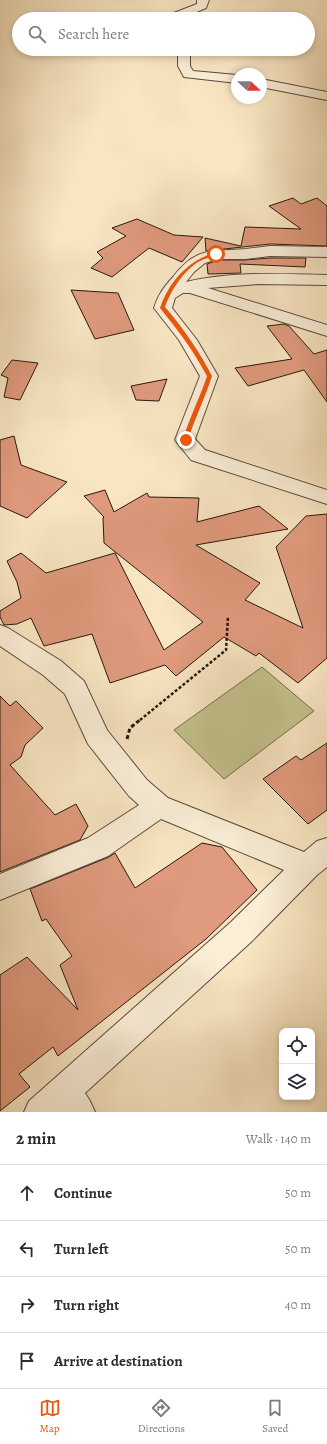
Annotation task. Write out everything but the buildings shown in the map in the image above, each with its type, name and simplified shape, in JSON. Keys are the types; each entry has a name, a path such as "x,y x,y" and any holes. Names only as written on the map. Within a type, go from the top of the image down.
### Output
{"street":[{"path":"187,12 202,6 202,0"},
{"path":"184,56 184,66 189,74 231,78"},
{"path":"267,84 327,96"},
{"path":"327,252 270,251 245,254 216,254 199,260 188,268 163,308 179,326 198,353 209,376 202,398 192,419 186,440 198,455 327,497"},
{"path":"173,291 209,281 277,279 327,280"},
{"path":"173,291 192,288 327,331"},
{"path":"0,634 52,668 75,688 97,737 138,788 159,806 317,858 71,1102 40,1112"},
{"path":"0,887 98,847 159,806"}],"path":[{"path":"119,764 130,728 226,650 228,618"}],"shaded area":[{"path":"262,667 314,711 224,779 174,730"}],"route":[{"path":"186,440 192,419 202,398 209,376 198,353 179,326 163,308 167,295 177,280 188,268 199,260 216,254"}]}
